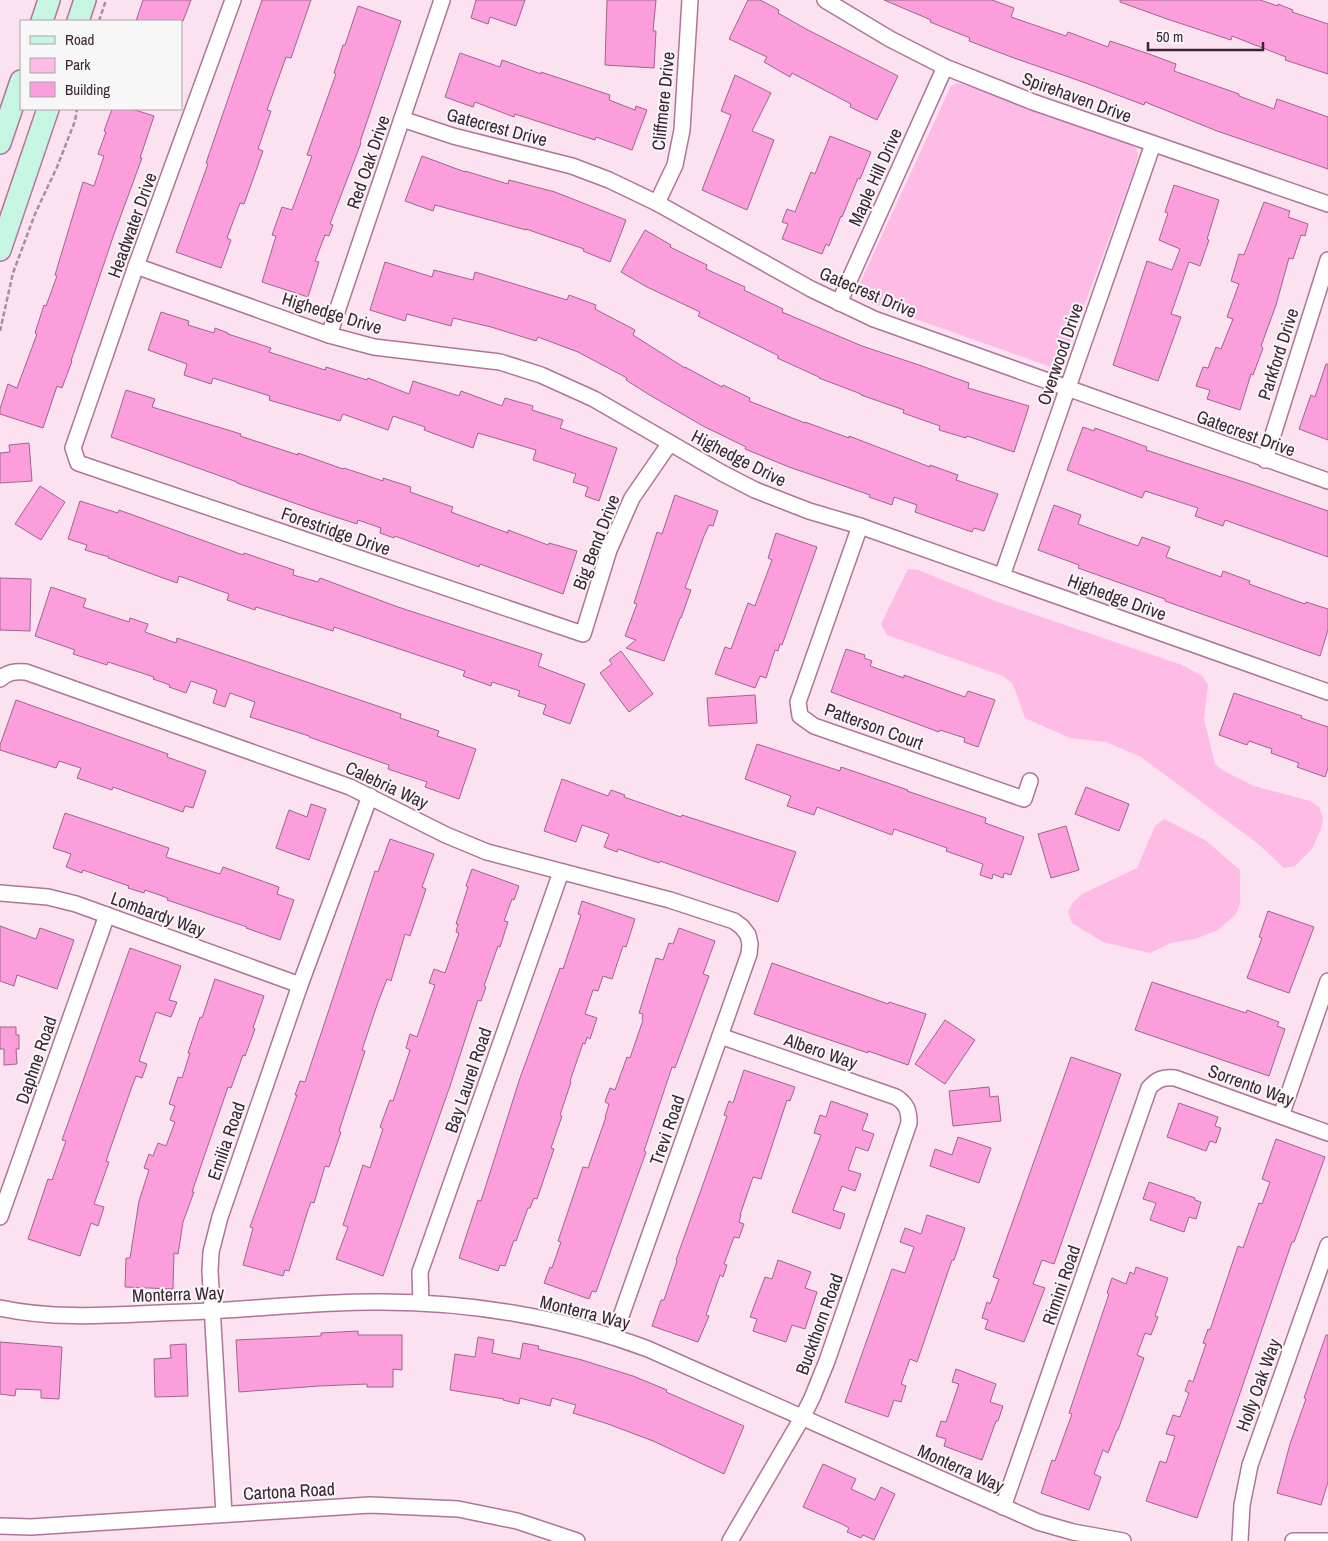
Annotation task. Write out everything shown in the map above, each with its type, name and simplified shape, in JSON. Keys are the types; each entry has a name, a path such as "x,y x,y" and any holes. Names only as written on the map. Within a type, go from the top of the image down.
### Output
{"street":[{"path":"42,20 49,0"},
{"path":"78,20 85,0"},
{"name":"Headwater Drive","path":"78,463 73,448 136,266 233,0"},
{"name":"Red Oak Drive","path":"329,335 442,0"},
{"name":"Cliffmere Drive","path":"657,203 675,165 682,130 690,0"},
{"name":"Spirehaven Drive","path":"825,0 890,39 945,67 1034,102 1328,204"},
{"name":"Maple Hill Drive","path":"839,303 945,67"},
{"path":"0,143 20,84"},
{"path":"0,250 48,110"},
{"name":"Gatecrest Drive","path":"402,119 453,136 572,166 609,180 657,203 811,289 874,319 1328,481"},
{"name":"Overwood Drive","path":"1002,576 1153,144"},
{"name":"Parkford Drive","path":"1265,460 1328,260"},
{"name":"Highedge Drive","path":"136,266 329,335 374,347 500,362 541,375 594,399 755,490 810,511 860,526 1328,692"},
{"name":"Big Bend Drive","path":"583,634 609,550 632,498 670,443"},
{"name":"Forestridge Drive","path":"78,463 583,634"},
{"name":"Patterson Court","path":"860,526 798,702 800,716 814,726 1024,798 1030,781"},
{"name":"Calebria Way","path":"4,677 15,671 26,672 328,778 370,796 467,845 510,859 692,907 734,921 748,934"},
{"name":"Emilia Road","path":"224,1514 210,1271 211,1252 220,1217 300,985 370,796"},
{"name":"Bay Laurel Road","path":"421,1303 420,1272 561,872"},
{"name":"Lombardy Way","path":"0,893 62,900 300,985"},
{"name":"Daphne Road","path":"0,1217 107,916"},
{"name":"Trevi Road","path":"614,1336 749,954 748,934"},
{"path":"1280,1116 1328,981"},
{"name":"Albero Way","path":"720,1036 896,1097 907,1107"},
{"name":"Sorrento Way","path":"1160,1078 1175,1078 1328,1133"},
{"name":"Rimini Road","path":"1003,1507 1149,1088 1160,1078"},
{"name":"Buckthorn Road","path":"730,1541 812,1398 827,1361 909,1123 907,1107"},
{"name":"Holly Oak Way","path":"1240,1541 1242,1504 1250,1465 1328,1245"},
{"name":"Monterra Way","path":"0,1308 74,1316 373,1302 421,1303 545,1319 614,1336 648,1349 1038,1522 1073,1532 1123,1541"},
{"name":"Cartona Road","path":"0,1526 31,1527 370,1505 458,1509 517,1522 577,1541"},
{"path":"1293,1541 1328,1540"}],"path":[{"path":"99,20 106,0"},
{"path":"0,331 14,273 35,214 57,167 75,121 77,110"}],"green space":[{"path":"958,83 975,87 1120,140 1136,148 1138,156 1133,173 1064,361 1059,366 1051,367 873,304 860,293 858,287 951,86"},
{"path":"908,569 918,570 998,602 1182,665 1202,676 1208,685 1204,719 1215,764 1224,771 1254,786 1310,801 1319,807 1323,818 1321,829 1312,849 1295,866 1284,868 1257,843 1141,757 1106,742 1070,738 1025,718 1013,684 1003,676 887,635 881,624"},
{"path":"1164,819 1205,840 1240,870 1240,904 1236,914 1218,930 1195,939 1171,943 1150,953 1103,942 1072,923 1068,912 1073,902 1082,894 1137,868 1155,826"}],"building":[{"path":"143,0 191,0 183,21 136,20"},
{"path":"262,0 311,0 291,58 286,57 267,110 271,111 258,149 263,151 244,204 240,203 227,238 231,240 221,268 176,252 208,164 206,163"},
{"path":"476,0 525,0 516,26 490,17 488,24 471,18"},
{"path":"607,0 656,0 653,31 656,31 654,68 605,65"},
{"path":"748,0 760,0 779,10 778,13 806,29 898,76 877,120 850,107 851,104 792,73 790,77 764,62 767,57 729,39"},
{"path":"884,0 992,0 1014,8 1011,17 1066,36 1068,32 1108,47 1110,41 1149,54 1176,64 1174,71 1239,94 1239,96 1274,109 1277,99 1328,117 1328,169 1217,131 1145,102 1144,105 969,41 970,38 930,22 931,20"},
{"path":"1120,0 1260,0 1278,6 1278,4 1293,10 1292,12 1328,24 1328,74 1285,60 1286,57 1232,36 1231,40 1167,19 1120,2"},
{"path":"358,6 401,21 361,143 330,224 333,225 329,236 325,235 315,261 319,262 308,297 262,282 276,236 272,235 282,207 292,210 312,156 307,155 336,74 334,73 343,45 345,45"},
{"path":"460,53 500,67 502,60 610,95 609,100 635,110 636,106 647,110 632,150 596,137 595,140 515,114 514,117 475,102 473,107 445,97"},
{"path":"735,75 771,93 752,131 774,140 747,210 702,190 731,115 721,111"},
{"path":"112,110 135,110 154,116 140,158 142,158 114,234 72,361 62,388 57,386 43,428 0,414 0,409 8,384 17,388 37,334 35,333 44,305 46,306 57,276 55,275 83,182 94,186 104,156 98,154 106,132 104,131"},
{"path":"830,136 871,152 829,246 826,244 822,254 782,239 788,224 782,222 787,209 795,212 811,172 815,174"},
{"path":"422,156 465,172 508,184 509,180 555,192 626,220 610,262 583,251 584,249 526,229 435,205 433,211 405,201"},
{"path":"1174,185 1219,200 1200,266 1189,262 1171,314 1181,317 1158,381 1113,365 1147,261 1172,270 1180,249 1159,240 1168,213 1165,212"},
{"path":"1264,202 1290,211 1288,217 1308,224 1305,236 1301,235 1293,259 1289,258 1276,305 1261,346 1263,348 1253,375 1251,374 1240,410 1207,399 1210,390 1196,386 1203,367 1208,368 1216,347 1221,349 1233,319 1227,317 1239,284 1231,281 1239,254 1244,255"},
{"path":"645,230 671,245 670,247 707,265 706,269 745,287 744,290 783,309 782,312 862,346 969,383 968,388 1029,406 1014,452 967,436 966,438 939,430 940,426 903,413 904,410 819,378 698,316 700,312 647,287 621,272"},
{"path":"385,262 432,277 434,270 473,280 475,272 567,300 569,295 596,305 595,309 635,330 633,335 685,368 722,387 723,385 750,398 749,401 805,423 849,438 849,436 930,467 930,465 958,475 956,480 998,494 984,531 974,528 972,532 915,512 917,505 894,497 892,505 869,497 870,495 789,467 745,449 746,447 703,426 648,394 626,380 627,378 578,352 538,337 536,341 453,318 451,326 407,314 405,321 370,310"},
{"path":"161,312 189,321 188,325 214,333 215,328 271,348 269,352 325,370 326,367 367,380 368,378 409,394 413,381 459,396 461,391 502,406 505,398 533,406 532,410 563,420 560,428 617,448 599,501 585,496 588,487 573,482 576,474 533,460 536,450 478,433 473,448 424,430 425,427 393,416 388,430 343,414 340,421 269,400 270,396 213,378 211,384 184,375 187,364 148,350"},
{"path":"1326,364 1328,364 1328,440 1299,429 1311,395 1315,397"},
{"path":"126,390 155,399 152,407 241,434 240,436 298,455 298,453 343,469 383,481 383,478 411,487 410,492 453,507 451,512 508,533 508,530 548,545 549,543 577,551 563,594 480,564 479,567 395,536 394,538 380,533 381,528 358,520 357,524 317,511 111,437"},
{"path":"1083,427 1094,431 1095,428 1147,447 1146,450 1328,511 1328,557 1225,520 1223,526 1195,516 1198,508 1145,491 1142,498 1067,470"},
{"path":"29,443 32,481 0,483 0,453 10,452 9,445"},
{"path":"40,486 65,502 41,540 15,524"},
{"path":"675,495 718,511 713,526 709,525 704,536 685,588 691,590 664,661 626,648 636,640 625,636 637,604 634,603 657,532 662,534"},
{"path":"80,501 118,513 119,510 243,555 244,553 294,570 293,575 318,582 320,578 398,607 542,654 538,666 585,684 570,724 543,714 546,705 518,696 520,691 492,682 491,686 463,676 465,671 334,627 333,631 256,607 255,610 227,600 229,594 179,576 177,583 109,557 85,550 87,545 68,539"},
{"path":"1054,505 1081,515 1078,524 1138,546 1142,537 1170,547 1166,557 1221,577 1223,571 1250,581 1249,584 1305,604 1306,602 1328,609 1328,630 1320,656 1165,601 1165,599 1078,568 1079,565 1038,550"},
{"path":"776,533 817,547 782,645 780,644 778,651 775,650 766,678 760,676 755,688 715,674 725,647 731,649 748,603 755,606 772,560 768,558"},
{"path":"0,578 31,579 30,631 0,630"},
{"path":"51,587 86,599 83,607 129,622 130,618 148,624 145,632 176,643 177,638 401,714 400,718 439,731 437,736 476,749 459,799 425,787 427,782 388,769 389,765 250,717 255,702 230,693 225,707 213,703 217,690 191,681 186,693 153,679 154,677 108,662 107,665 73,654 75,650 35,636"},
{"path":"846,649 865,655 864,658 872,661 870,666 904,678 904,675 965,697 968,691 995,700 978,747 964,742 965,738 940,730 939,732 831,692"},
{"path":"621,651 653,694 629,712 600,673 612,664 609,660"},
{"path":"1234,693 1302,716 1301,718 1328,727 1328,768 1325,777 1297,767 1299,763 1271,753 1272,749 1249,741 1247,745 1219,735"},
{"path":"755,695 757,723 709,726 707,698"},
{"path":"16,700 168,754 167,757 206,771 193,808 185,806 183,812 113,787 112,790 77,778 81,768 59,761 56,768 0,750 0,745"},
{"path":"757,744 840,771 841,767 908,790 986,818 985,823 1024,837 1011,875 1004,873 1003,878 993,874 992,879 980,875 983,864 946,851 947,848 894,829 892,835 817,807 814,815 787,806 791,796 745,779"},
{"path":"562,779 608,796 611,790 625,795 624,797 681,817 682,815 796,852 778,902 660,861 659,863 618,849 617,852 604,847 609,834 582,825 576,842 544,831"},
{"path":"1086,787 1129,804 1119,831 1075,814"},
{"path":"311,804 326,809 309,860 276,848 289,810 307,817"},
{"path":"65,813 169,848 166,857 220,874 223,867 279,887 277,894 294,900 280,940 167,900 168,898 145,890 144,893 83,870 82,873 66,867 71,854 53,848"},
{"path":"1066,826 1079,870 1051,878 1038,834"},
{"path":"390,839 434,854 422,887 426,889 410,936 405,934 391,981 387,979 377,1005 362,1050 365,1051 339,1131 341,1132 329,1167 325,1166 314,1203 311,1202 308,1210 289,1271 285,1270 283,1276 243,1265 253,1228 250,1227 297,1095 295,1095 300,1081 305,1082 375,871 378,872"},
{"path":"472,869 519,886 504,921 508,922 500,947 498,946 484,986 486,987 481,1001 478,1000 450,1086 383,1276 336,1259 348,1227 343,1225 363,1165 370,1168 383,1129 380,1127 390,1100 393,1101 410,1050 406,1048 410,1034 417,1037 435,985 429,983 434,969 445,973 459,933 456,932 458,924 456,924"},
{"path":"582,901 635,919 626,947 623,946 612,979 603,976 598,991 593,990 585,1014 597,1018 590,1039 587,1037 585,1044 583,1043 570,1081 560,1115 562,1116 551,1148 554,1149 537,1199 534,1198 530,1208 528,1208 505,1266 500,1265 498,1271 459,1258 478,1200 481,1201 520,1078 560,968 563,969 581,915 578,914"},
{"path":"1268,911 1314,927 1289,993 1247,978 1262,938 1259,937"},
{"path":"0,926 36,939 40,928 74,940 57,989 17,975 14,986 0,981"},
{"path":"679,928 715,941 703,974 709,976 675,1068 672,1067 644,1151 646,1152 596,1292 592,1291 589,1299 544,1283 550,1267 552,1268 561,1242 558,1241 583,1167 588,1168 606,1117 609,1104 605,1102 610,1088 615,1090 627,1057 630,1058 643,1020 643,1014 639,1013 656,958 663,960 669,943 673,944"},
{"path":"130,948 181,966 169,1000 177,1002 171,1017 156,1012 139,1061 147,1064 142,1078 136,1076 131,1089 106,1161 109,1162 94,1204 104,1207 98,1226 91,1223 80,1256 28,1239 48,1179 52,1180 66,1141 62,1140"},
{"path":"772,963 888,1004 889,1002 926,1014 908,1065 754,1014"},
{"path":"215,979 264,996 253,1028 255,1029 231,1088 228,1087 192,1192 194,1192 183,1222 178,1254 174,1253 173,1289 125,1287 126,1258 130,1258 139,1201 149,1170 144,1168 149,1154 153,1156 158,1143 166,1146 175,1122 170,1120 175,1106 169,1104 178,1077 182,1078 200,1017 202,1018"},
{"path":"1152,982 1246,1013 1247,1010 1279,1022 1277,1026 1285,1029 1269,1076 1135,1030"},
{"path":"945,1020 975,1040 945,1084 915,1064"},
{"path":"0,1027 16,1027 16,1035 19,1035 19,1049 16,1049 17,1064 4,1065 4,1049 0,1049"},
{"path":"1071,1057 1121,1074 1054,1264 1042,1260 1033,1284 1045,1288 1024,1342 985,1329 988,1320 982,1318 987,1302 990,1304 999,1279 993,1277"},
{"path":"744,1070 795,1087 790,1101 787,1100 761,1179 753,1177 740,1215 739,1222 744,1224 739,1238 734,1237 724,1264 727,1265 723,1277 720,1275 706,1315 709,1316 698,1342 652,1326 661,1300 664,1300 676,1260 727,1116 724,1115 729,1101 733,1103"},
{"path":"989,1087 990,1097 998,1096 1001,1121 953,1126 949,1091"},
{"path":"831,1101 868,1114 862,1130 874,1134 868,1151 856,1147 848,1170 861,1174 855,1191 842,1186 833,1210 845,1214 840,1229 792,1212 821,1135 814,1133 820,1115 826,1117"},
{"path":"1179,1103 1218,1117 1215,1126 1221,1128 1216,1143 1210,1141 1206,1151 1167,1137"},
{"path":"958,1137 991,1148 979,1183 930,1166 935,1149 952,1155"},
{"path":"1276,1139 1325,1157 1294,1242 1292,1242 1197,1518 1146,1501 1160,1461 1166,1463 1175,1436 1166,1434 1173,1415 1180,1417 1189,1393 1185,1391 1189,1380 1193,1382 1206,1344 1203,1343 1208,1329 1210,1330 1238,1246 1243,1248 1259,1203 1262,1204 1270,1182 1262,1179"},
{"path":"1149,1182 1195,1198 1195,1200 1201,1202 1196,1219 1189,1217 1184,1232 1150,1220 1156,1203 1143,1199"},
{"path":"927,1215 965,1228 917,1362 910,1359 901,1384 906,1386 901,1402 894,1400 888,1417 845,1402 892,1269 905,1273 914,1247 900,1242 905,1228 921,1234"},
{"path":"778,1260 811,1272 805,1288 817,1292 805,1329 792,1325 786,1342 753,1331 757,1319 750,1317 765,1277 772,1279"},
{"path":"1136,1267 1168,1278 1155,1316 1158,1317 1151,1335 1145,1333 1137,1355 1144,1358 1118,1430 1108,1453 1103,1450 1094,1474 1101,1477 1089,1510 1041,1493 1052,1460 1055,1461 1072,1414 1069,1413 1109,1294 1107,1293 1112,1278 1126,1284 1130,1272 1134,1274"},
{"path":"358,1331 358,1335 402,1335 402,1370 393,1369 393,1387 367,1387 367,1384 239,1392 236,1340 321,1336 321,1333"},
{"path":"1326,1335 1328,1335 1328,1482 1321,1505 1277,1493 1290,1444 1306,1399 1304,1398"},
{"path":"478,1337 494,1340 492,1353 520,1359 523,1343 539,1346 538,1349 633,1376 744,1426 724,1474 653,1441 573,1413 576,1405 552,1398 550,1406 520,1398 519,1404 504,1399 450,1390 455,1354 475,1357"},
{"path":"0,1342 62,1347 59,1399 41,1398 41,1390 16,1389 15,1396 0,1394"},
{"path":"186,1344 188,1396 155,1397 154,1359 171,1358 170,1345"},
{"path":"956,1369 996,1384 990,1402 1003,1406 982,1460 944,1446 946,1439 936,1436 941,1421 946,1422 959,1384 952,1382"},
{"path":"823,1464 856,1479 851,1489 875,1500 881,1487 895,1494 874,1540 863,1535 861,1538 847,1532 849,1528 842,1524 803,1507"}]}
